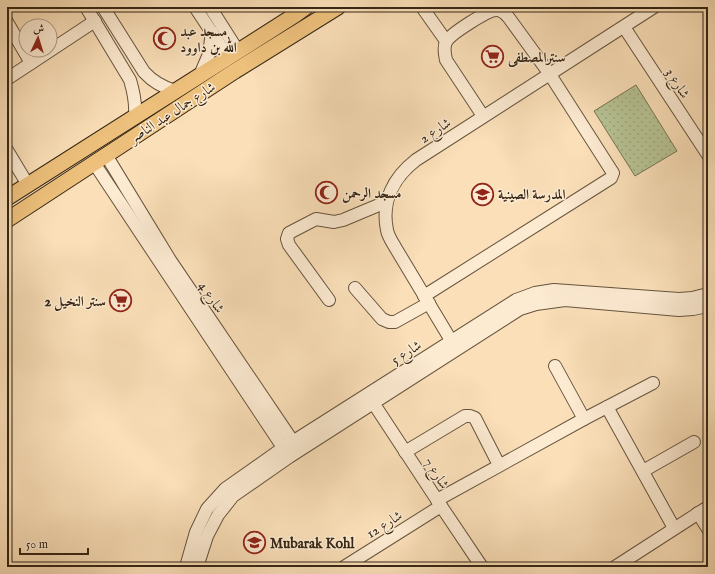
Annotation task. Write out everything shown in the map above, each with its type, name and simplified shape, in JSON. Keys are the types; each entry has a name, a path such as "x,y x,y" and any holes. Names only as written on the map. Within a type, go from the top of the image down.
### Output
{"main road":[{"name":"شارع جمال عبد الناصر","path":"7,220 235,71 338,7"},
{"name":"شارع جمال عبد الناصر","path":"7,198 233,54 297,10"}],"street":[{"path":"86,7 130,80 136,105 135,117"},
{"path":"103,7 144,72 152,81 163,88 175,91"},
{"path":"195,7 212,32 233,54"},
{"path":"210,7 233,54"},
{"path":"422,7 446,41"},
{"name":"شارع 2","path":"454,345 387,232 385,215 386,202 397,178 406,168 483,116 654,7"},
{"path":"355,288 382,319 389,322 395,322 426,299 611,178 613,173 611,168 549,73 504,12 489,9 452,35 446,41 444,51 446,60 483,116"},
{"path":"7,79 95,21"},
{"path":"8,24 31,63"},
{"name":"شارع 3","path":"624,27 708,155"},
{"path":"200,75 209,54 212,32"},
{"path":"130,80 144,72"},
{"path":"7,150 28,185"},
{"name":"شارع 4","path":"100,159 291,450"},
{"path":"329,300 289,245 287,239 289,233 316,219 334,222 344,220 386,202"},
{"name":"شارع 5","path":"186,567 196,532 207,509 225,489 291,450 371,399 454,345 516,300 535,293 554,290 679,299 692,298 708,294"},
{"name":"شارع 5","path":"454,345 520,309 550,301 565,300 679,310 708,306"},
{"path":"555,366 584,419"},
{"name":"شارع 12","path":"344,567 439,503 499,465 653,383"},
{"name":"شارع 7","path":"371,399 482,567"},
{"path":"607,407 674,528"},
{"path":"405,452 465,416 470,416 474,418 499,465"},
{"path":"642,471 694,442"},
{"name":"شارع 5","path":"197,567 207,536 218,515 233,496 291,450"},
{"path":"615,567 703,510 708,529"}],"green space":[{"path":"636,85 677,151 635,176 594,111"}],"place":[{"name":"مسجد عبد الله بن داوود","path":"164,39"},
{"name":"سنترالمصطفى","path":"493,57"},
{"name":"مسجد الرحمن","path":"327,193"},
{"name":"المدرسة الصينية","path":"483,194"},
{"name":"سنتر النخيل 2","path":"121,301"},
{"name":"Mubarak Kohl","path":"254,543"}]}
